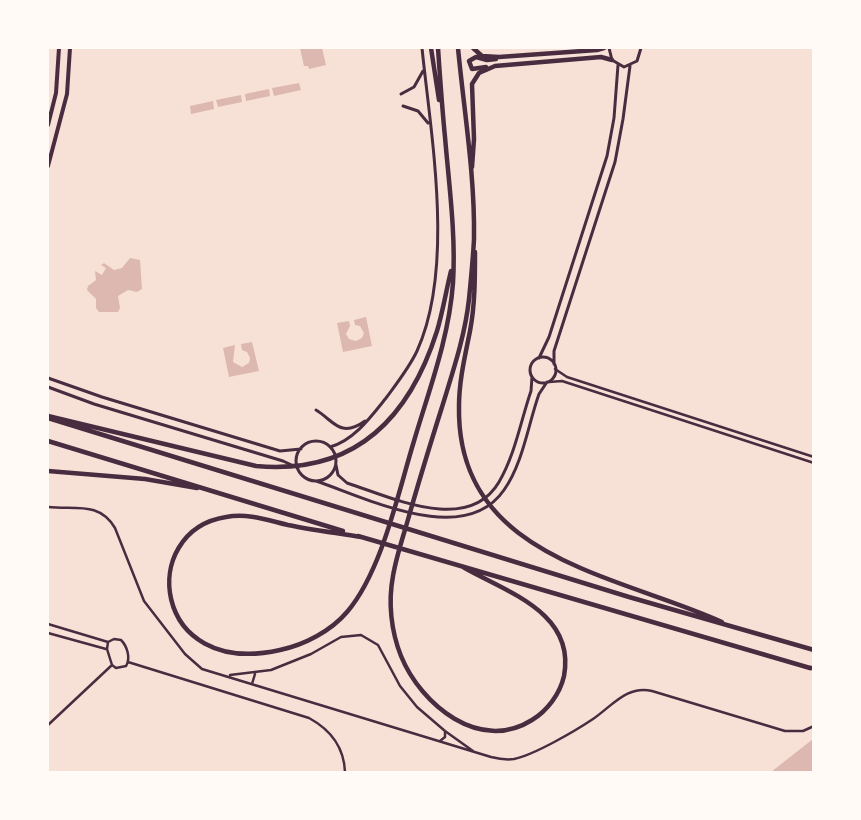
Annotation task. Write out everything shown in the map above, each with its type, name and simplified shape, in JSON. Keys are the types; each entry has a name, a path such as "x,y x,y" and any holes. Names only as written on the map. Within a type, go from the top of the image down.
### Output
{"highway":[{"path":"431,48 442,114"},
{"path":"361,537 242,516 218,518 191,533 177,552 171,571 170,590 174,608 186,631 202,644 214,649 246,654 282,650 319,634 334,624 348,611 366,585 378,558 444,341 452,284 452,219 438,48"},
{"path":"458,48 471,176 474,240 472,311 459,396 460,431 469,466 485,497 508,525 528,542 551,555 590,572 701,613 740,630"},
{"path":"473,48 482,56 499,57 604,48"},
{"path":"578,51 594,48"},
{"path":"499,57 487,60 474,57 469,62 470,67 474,70 495,66 601,57 612,60"},
{"path":"471,176 474,139 472,84 479,73 495,66"},
{"path":"463,567 533,604 553,624 562,643 564,674 559,689 545,710 524,725 499,731 486,731 470,727 448,715 429,698 409,672 396,638 390,601 397,558 418,481 460,348 468,302 474,240"},
{"path":"48,417 256,466 289,467 316,464 345,454 372,438 400,408 411,390 426,361 436,333 452,267"},
{"path":"48,417 740,630 814,650"},
{"path":"48,440 361,537 812,668"},
{"path":"48,471 145,479 214,491"}],"main road":[{"path":"48,125 59,79 59,48"},
{"path":"48,166 67,94 70,48"}],"street":[{"path":"330,447 346,440 376,411 403,376 417,350 432,295 438,225 422,48"},
{"path":"609,48 612,60 618,66 630,66 639,59 641,48"},
{"path":"48,378 107,399 280,451 291,452 314,442 330,447 335,455 338,475 347,484 427,508 448,510 474,504 492,491 504,473 531,391 531,367 539,358 549,337 607,156 614,118 618,66"},
{"path":"630,66 615,162 553,354 556,369 567,377 814,457"},
{"path":"401,94 411,90 424,68"},
{"path":"403,106 418,111 430,126"},
{"path":"539,358 547,359 554,364"},
{"path":"301,449 297,458 298,468 303,476 434,518 460,518 476,512 494,501 508,484 515,469 539,394 554,377 556,369"},
{"path":"532,377 540,383 562,382 814,463"},
{"path":"48,387 98,405 283,461 298,468"},
{"path":"316,410 334,425 346,428 362,423 376,411"},
{"path":"316,481 329,476 336,465"},
{"path":"48,507 93,509 102,511 108,517 122,544 137,587 149,609 191,662 202,669 477,753 504,759 520,757 588,722 627,693 640,690 652,691 785,731 804,731 814,726"},
{"path":"48,624 108,642 114,639 124,642 128,662"},
{"path":"48,633 107,649"},
{"path":"227,676 255,674 311,654 341,636 361,635 378,645 405,693 445,731 477,753"},
{"path":"108,642 107,649 112,665 116,668 123,667 128,662"},
{"path":"128,662 309,718 320,724 339,744 344,772"},
{"path":"48,725 112,665"},
{"path":"252,684 255,674"},
{"path":"440,741 445,737 445,731"}],"shaded area":[{"path":"300,48 322,48 326,65 309,69 308,66 304,66"},
{"path":"299,83 301,90 274,96 272,88"},
{"path":"269,89 270,96 246,101 245,94"},
{"path":"241,95 242,102 218,107 216,100"},
{"path":"213,101 214,109 191,114 190,106"},
{"path":"130,258 140,260 142,289 137,292 128,290 118,296 120,308 118,312 99,312 96,308 96,299 87,290 88,286 96,280 95,271 102,275 106,268 101,265 104,263 114,270 122,268"},
{"path":"366,317 372,346 343,352 337,323 349,321 350,326 346,334 349,339 356,341 362,338 364,333 360,326 355,325 354,320"},
{"path":"252,342 259,371 229,377 223,348 235,345 233,362 242,367 249,363 250,358 247,352 242,350 241,344"},
{"path":"813,739 813,772 771,772"}]}
